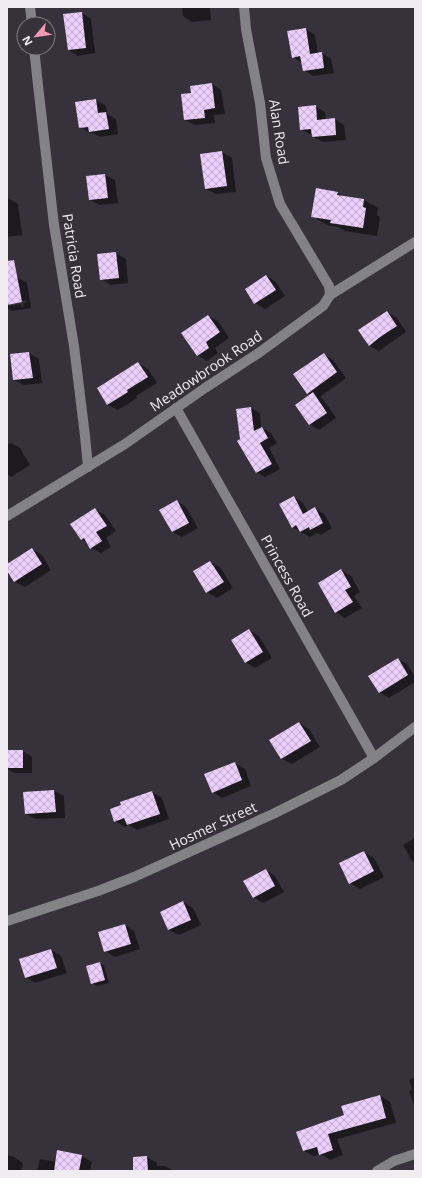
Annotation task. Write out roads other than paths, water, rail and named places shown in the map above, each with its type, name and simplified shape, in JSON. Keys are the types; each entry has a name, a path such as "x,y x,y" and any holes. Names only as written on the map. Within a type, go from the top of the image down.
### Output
{"street":[{"name":"Alan Road","path":"244,7 246,29 260,103 266,158 280,204 329,286 330,295"},
{"name":"Patricia Road","path":"35,56 54,225 74,346 86,436 88,467"},
{"name":"Meadowbrook Road","path":"7,516 126,444 205,388 260,352 323,306 330,295 415,242"},
{"name":"Princess Road","path":"176,408 374,758"},
{"name":"Hosmer Street","path":"7,921 98,892 148,871 307,797 341,780 374,758 415,727"},
{"path":"377,1171 394,1161 415,1154"}]}
